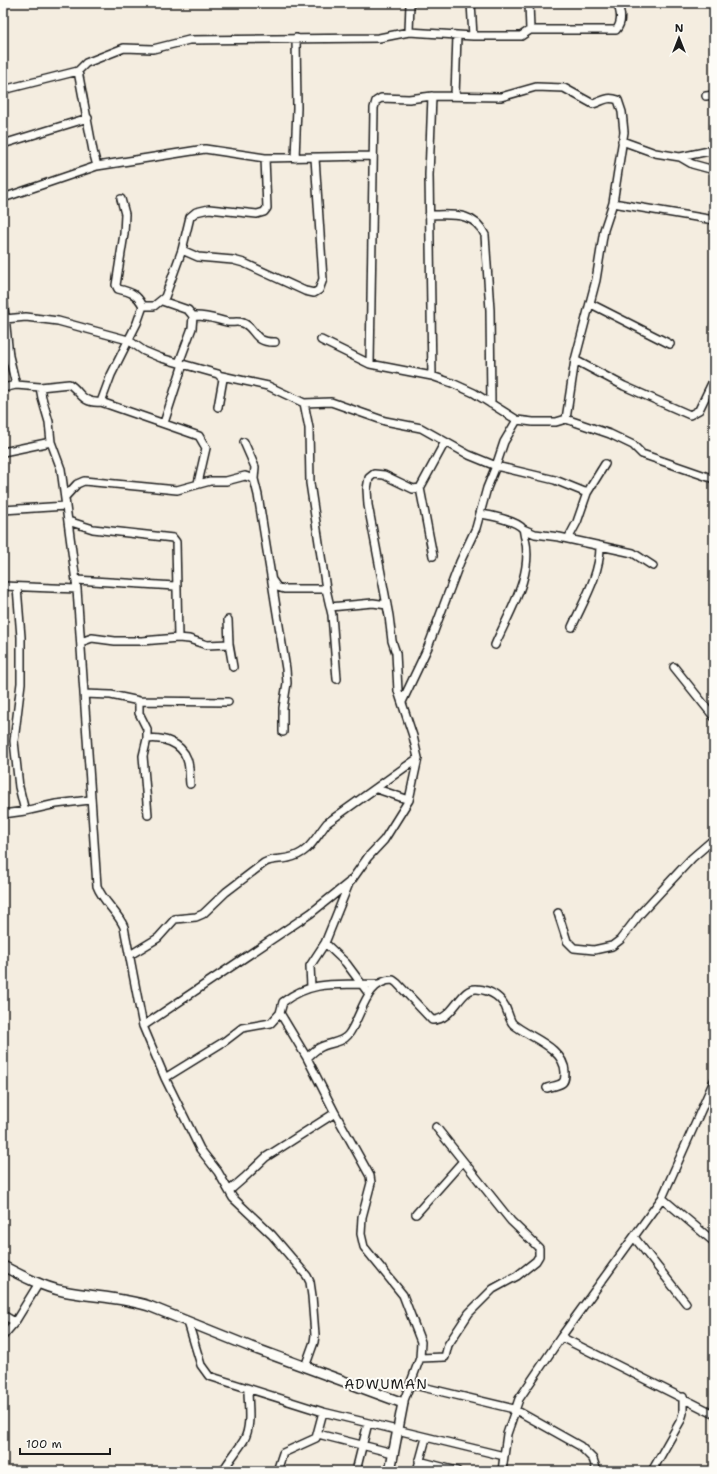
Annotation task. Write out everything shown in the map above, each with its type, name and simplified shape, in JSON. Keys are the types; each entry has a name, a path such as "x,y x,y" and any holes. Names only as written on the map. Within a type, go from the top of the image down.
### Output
{"street":[{"path":"409,32 410,3"},
{"path":"471,3 473,36"},
{"path":"529,3 530,30"},
{"path":"3,90 78,70 86,63 124,48 153,49 193,40 378,38 409,32 473,36 521,36 530,30 616,30 620,26 621,17 617,3"},
{"path":"455,96 457,35"},
{"path":"295,158 297,108 296,38"},
{"path":"78,70 97,166"},
{"path":"370,364 372,156 374,108 376,101 381,98 409,99 432,96 500,97 536,87 564,88 593,104 606,98 613,98 618,100 622,112 624,132 612,203 604,230 591,304 575,360 566,419"},
{"path":"706,96 714,95"},
{"path":"432,96 430,118 429,214 432,376"},
{"path":"3,144 88,118"},
{"path":"622,142 655,152 680,157 692,164 714,170"},
{"path":"3,198 97,166 205,149 265,158 372,156"},
{"path":"680,157 714,150"},
{"path":"143,306 154,306 162,301 182,250 190,217 196,212 209,209 257,214 264,212 268,203 265,158"},
{"path":"182,250 198,257 233,260 244,263 306,291 314,292 319,290 323,279 316,158"},
{"path":"101,402 111,375 137,323 143,306 138,297 132,292 118,289 116,285 124,234 125,214 121,199"},
{"path":"612,203 714,220"},
{"path":"429,214 462,214 468,216 485,234 489,288 492,404"},
{"path":"3,297 9,356 16,385"},
{"path":"162,301 188,310 193,316 192,328 164,423"},
{"path":"591,304 670,344"},
{"path":"193,316 208,315 218,320 243,323 261,339 266,342 274,342"},
{"path":"5,319 26,317 47,319 128,340 144,351 222,376 268,386 304,403 331,402 385,421 421,428 469,455 496,466 555,480 587,493"},
{"path":"321,340 370,364 432,376 452,383 492,404 517,420 556,422 566,419 610,434 633,445 642,454 714,479"},
{"path":"575,360 642,394 690,415 699,410 714,379"},
{"path":"218,407 222,376"},
{"path":"3,388 16,385 40,387 69,384 82,398 96,403 101,402 199,436 206,448 198,483"},
{"path":"40,387 49,422 51,442 61,469 76,580 97,886 100,893 120,919 130,955 143,1026 165,1078 200,1149 241,1206 272,1235 310,1282 315,1335 305,1367"},
{"path":"304,403 309,428 310,483 330,607 337,679"},
{"path":"402,702 430,640 480,514 487,488 504,442 517,420"},
{"path":"3,452 51,442"},
{"path":"244,442 255,466 254,479 258,495 270,579 286,669 287,683 283,708 283,732"},
{"path":"433,556 420,488 445,442"},
{"path":"568,540 577,522 587,493 605,464"},
{"path":"143,1026 311,913 350,880 384,840 409,800 418,758 397,682 396,654 392,641 387,605 368,505 367,489 369,478 374,474 384,475 414,489 420,488"},
{"path":"64,497 77,484 84,481 177,490 186,489 198,483 236,479 245,476 254,479"},
{"path":"3,510 66,506"},
{"path":"480,514 493,515 518,525 534,534 633,553 653,566"},
{"path":"68,521 93,529 173,538 176,542 178,638"},
{"path":"495,645 520,589 528,561 523,529"},
{"path":"572,627 594,577 600,558 600,547"},
{"path":"270,579 277,587 284,589 326,589"},
{"path":"76,580 176,586"},
{"path":"3,586 77,589"},
{"path":"17,587 21,637 21,683 14,741 19,787 25,811"},
{"path":"330,607 366,603 387,605"},
{"path":"228,620 229,644 233,667"},
{"path":"81,642 92,638 115,641 142,641 178,638 189,639 207,645 229,644"},
{"path":"674,667 714,717"},
{"path":"84,694 111,695 138,701 228,702"},
{"path":"138,701 138,713 147,729 147,739 143,756 148,815"},
{"path":"147,739 156,738 166,740 178,746 187,758 190,784"},
{"path":"130,955 158,938 175,919 196,917 203,914 226,892 264,863 270,860 289,858 310,847 318,839 327,823 377,789 418,758"},
{"path":"377,789 409,800"},
{"path":"3,814 25,811 49,805 90,800"},
{"path":"558,912 567,941 574,948 594,950 612,946 620,940 640,914 692,858 714,839"},
{"path":"311,987 310,966 325,943 350,880"},
{"path":"325,943 346,963 369,994"},
{"path":"165,1078 225,1041 242,1028 271,1023 280,1013 283,1002 311,987 326,984 378,984 388,980 393,980 432,1020 438,1020 444,1017 469,991 473,989 483,990 498,997 504,1002 512,1024 541,1040 562,1061 565,1068 565,1078 562,1083 547,1088"},
{"path":"307,1058 319,1048 338,1041 348,1034 369,994 378,984"},
{"path":"280,1013 307,1058 335,1113 370,1176 371,1184 362,1217 361,1234 364,1247 403,1295 421,1342 420,1358 403,1403 390,1471"},
{"path":"502,1471 514,1409 519,1399 561,1337 662,1198 714,1081"},
{"path":"229,1190 266,1157 335,1113"},
{"path":"420,1358 445,1357 448,1345 469,1313 493,1289 517,1276 536,1261 539,1248 511,1221 436,1127"},
{"path":"416,1214 463,1161"},
{"path":"662,1198 714,1242"},
{"path":"634,1237 686,1303"},
{"path":"3,1266 39,1283 62,1291 132,1300 403,1403"},
{"path":"3,1336 15,1322 39,1283"},
{"path":"3,1315 15,1322"},
{"path":"188,1322 201,1365 206,1374 248,1390 323,1412 504,1456"},
{"path":"561,1337 683,1397 714,1414"},
{"path":"410,1384 514,1409 580,1446 593,1459 597,1471"},
{"path":"223,1471 245,1439 249,1424 248,1390"},
{"path":"652,1471 681,1420 683,1413 683,1397"},
{"path":"277,1471 283,1453 316,1438 323,1412"},
{"path":"356,1471 368,1423"},
{"path":"318,1434 393,1453"},
{"path":"417,1471 426,1438"},
{"path":"419,1461 457,1471"}],"district":[{"name":"ADWUMAN","path":"386,1384"}]}
